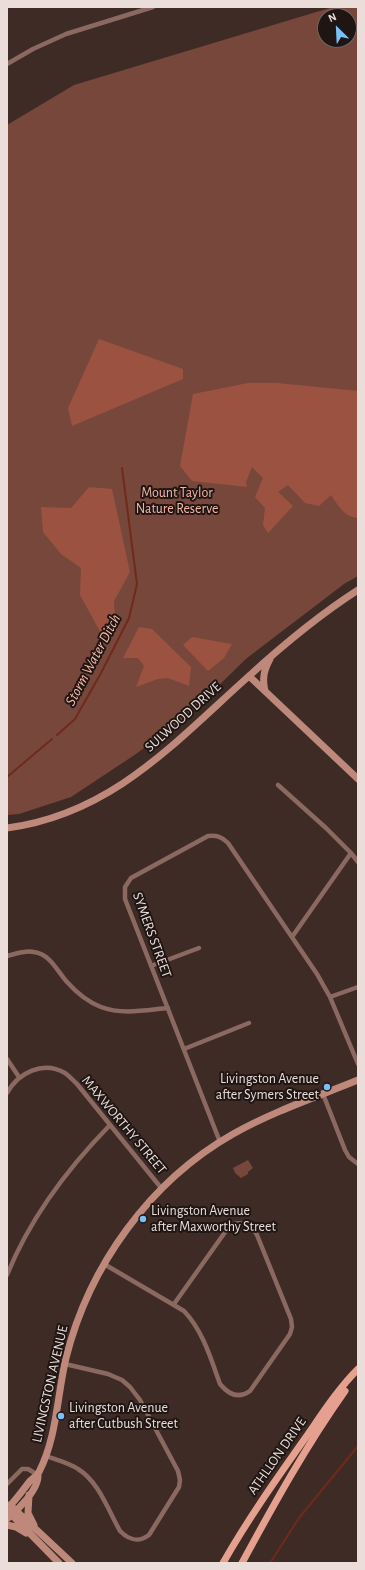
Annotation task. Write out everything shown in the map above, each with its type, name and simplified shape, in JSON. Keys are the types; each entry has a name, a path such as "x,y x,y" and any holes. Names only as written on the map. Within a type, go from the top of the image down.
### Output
{"main road":[{"name":"ATHLLON DRIVE","path":"223,1563 236,1541 312,1429 358,1369"},
{"name":"ATHLLON DRIVE","path":"242,1563 317,1433 358,1373"}],"street":[{"path":"7,64 33,48 66,34 153,7"},
{"name":"SULWOOD DRIVE","path":"7,828 32,824 73,811 98,799 123,784 158,758 270,657 315,620 358,590"},
{"path":"266,692 263,684 264,673 270,657"},
{"path":"248,676 358,779"},
{"path":"278,786 326,828 358,862"},
{"name":"SYMERS STREET","path":"220,1142 125,899 125,887 131,878 208,836 223,838 228,843 317,974 330,998 358,1064"},
{"path":"292,937 351,853"},
{"path":"152,966 199,948"},
{"path":"7,956 33,951 40,953 50,961 77,992 88,1001 101,1007 126,1011 168,1008"},
{"path":"330,998 358,987"},
{"path":"184,1049 249,1023"},
{"path":"7,1059 19,1077"},
{"name":"MAXWORTHY STREET","path":"7,1093 13,1083 19,1077 28,1072 37,1069 52,1069 64,1072 77,1084 162,1189"},
{"name":"LIVINGSTON AVENUE","path":"10,1512 29,1495 37,1483 38,1474 46,1456 53,1429 65,1364 81,1312 104,1264 127,1229 162,1189 190,1164 220,1142 264,1118 358,1080"},
{"path":"323,1094 345,1150 349,1157 358,1164"},
{"path":"7,1275 23,1241 48,1198 77,1160 110,1125"},
{"path":"104,1264 184,1311 191,1319 203,1340 220,1384 225,1390 233,1395 240,1396 250,1391 290,1334 292,1327 291,1319 257,1235 250,1227 244,1224 238,1223 228,1228 174,1304"},
{"path":"46,1456 73,1466 87,1476 97,1490 120,1531 125,1536 134,1540 141,1540 149,1535 179,1487 180,1480 178,1471 134,1391 122,1380 113,1375 65,1364"},
{"path":"7,1484 22,1469 28,1469 38,1474"},
{"name":"LIVINGSTON AVENUE","path":"10,1512 32,1479 38,1474"},
{"path":"29,1495 28,1513 38,1531"},
{"path":"10,1512 38,1531 72,1563"},
{"path":"10,1512 59,1563"},
{"path":"7,1525 23,1530 36,1540"}],"green space":[{"name":"Mount Taylor Nature Reserve","path":"358,7 358,576 344,584 247,658 184,719 133,756 71,797 19,814 7,815 7,125 74,85 317,12 317,48 357,48 357,8 330,8"},
{"path":"248,1160 253,1168 248,1172 248,1174 241,1178 235,1173 233,1168"}],"shaded area":[{"path":"99,339 183,369 183,379 72,426 68,408"},
{"path":"248,383 277,383 358,391 358,518 345,513 331,495 319,506 305,503 288,485 278,492 293,506 268,533 263,525 265,508 255,497 263,478 252,467 246,482 247,487 192,481 180,466 193,394"},
{"path":"89,487 112,489 130,572 114,601 115,615 118,626 107,644 80,595 81,568 61,554 43,532 41,507 71,508"},
{"path":"139,627 152,629 191,667 189,686 168,678 158,679 136,687 144,666 138,658 123,658"},
{"path":"192,637 232,644 224,658 208,671 183,645"}],"waterway":[{"name":"Storm Water Ditch","path":"57,735 75,719 101,673 129,618 137,584 122,468"},
{"name":"Storm Water Ditch","path":"7,777 52,739"},
{"path":"270,1563 299,1518 358,1446"}],"place":[{"name":"Livingston Avenue after Symers Street","path":"327,1087"},
{"name":"Livingston Avenue after Maxworthy Street","path":"143,1219"},
{"name":"Livingston Avenue after Cutbush Street","path":"61,1416"}]}
